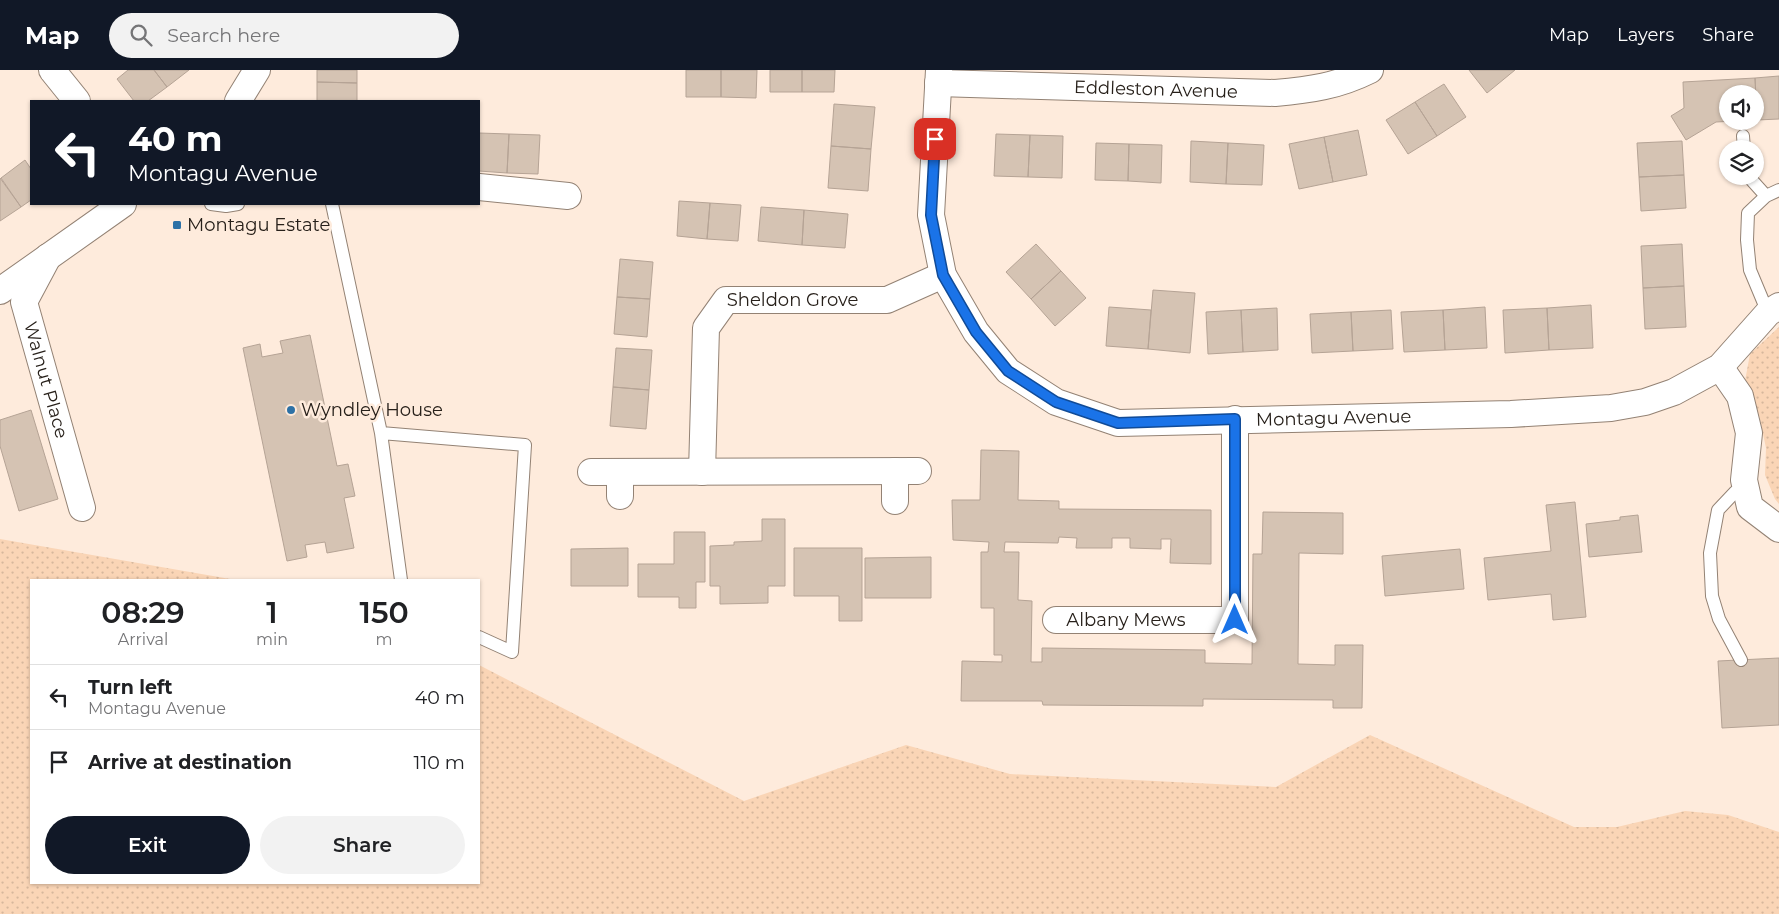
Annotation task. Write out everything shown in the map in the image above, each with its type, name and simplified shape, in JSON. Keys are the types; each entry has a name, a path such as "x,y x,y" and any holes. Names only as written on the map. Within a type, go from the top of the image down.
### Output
{"street":[{"path":"52,70 75,100"},
{"path":"239,100 257,70"},
{"name":"Eddleston Avenue","path":"938,76 1275,93 1309,80 1355,78 1370,70"},
{"name":"Montagu Avenue","path":"938,76 931,215 943,275 976,332 1008,371 1056,402 1118,423 1511,414 1611,408 1645,402 1674,392 1720,367 1773,310"},
{"path":"480,187 568,196"},
{"path":"0,291 122,205"},
{"name":"Walnut Place","path":"48,257 24,302 82,508"},
{"name":"Sheldon Grove","path":"702,472 706,328 726,300 887,300 943,275"},
{"path":"1720,367 1740,396 1749,433 1744,480 1750,507 1779,529"},
{"name":"Albany Mews","path":"1056,620 1235,620 1235,419"},
{"path":"590,472 620,484 702,472 907,471 895,502"}],"lane":[{"path":"1756,185 1766,196"},
{"path":"1773,310 1750,270 1746,240 1748,213 1766,196 1779,190"},
{"path":"218,205 232,205"},
{"path":"332,205 381,433 401,579"},
{"path":"381,433 524,445 512,652 480,637"},
{"path":"1741,660 1719,619 1712,596 1710,552 1718,510 1735,492 1745,487"}],"shaded area":[{"path":"1779,327 1779,504 1765,475 1766,448 1759,415 1745,381 1750,354"},
{"path":"0,539 230,579 30,579 30,884 480,884 480,666 744,801 906,745 1010,774 1276,787 1370,735 1574,827 1617,827 1685,811 1728,815 1779,832 1779,914 0,914"}],"building":[{"path":"128,70 154,70 167,87 149,100 133,100 117,79"},
{"path":"154,70 189,70 167,87"},
{"path":"317,70 357,70 357,83 317,82"},
{"path":"686,70 721,70 721,97 686,97"},
{"path":"721,70 757,70 756,98 721,97"},
{"path":"770,70 802,70 802,92 770,92"},
{"path":"802,70 835,70 834,92 802,92"},
{"path":"1469,70 1515,70 1487,93"},
{"path":"1779,76 1779,119 1764,120 1764,85 1755,85 1755,78"},
{"path":"1755,78 1755,85 1719,85 1719,122 1686,140 1671,116 1684,108 1683,82"},
{"path":"317,82 357,83 357,100 317,100"},
{"path":"1444,84 1466,117 1437,136 1415,102"},
{"path":"1415,102 1437,136 1408,154 1386,120"},
{"path":"834,104 875,107 871,149 831,146"},
{"path":"1358,130 1367,175 1333,182 1324,137"},
{"path":"480,133 509,134 507,173 480,171"},
{"path":"509,134 540,135 538,174 507,173"},
{"path":"996,134 1030,135 1028,177 994,176"},
{"path":"1030,135 1063,136 1062,178 1028,177"},
{"path":"1324,137 1333,182 1299,189 1289,144"},
{"path":"1191,141 1228,143 1226,184 1190,182"},
{"path":"1682,141 1684,175 1639,177 1637,143"},
{"path":"1096,143 1129,144 1128,181 1095,180"},
{"path":"1228,143 1264,145 1262,185 1226,184"},
{"path":"1129,144 1162,145 1161,183 1128,181"},
{"path":"831,146 871,149 868,191 828,188"},
{"path":"25,160 30,168 30,201 21,207 1,178"},
{"path":"1684,175 1686,208 1641,211 1639,177"},
{"path":"0,178 21,207 0,221"},
{"path":"679,201 710,203 707,239 677,236"},
{"path":"710,203 741,205 738,241 707,239"},
{"path":"761,207 804,210 802,245 758,241"},
{"path":"804,210 848,214 845,248 802,245"},
{"path":"1036,244 1061,271 1031,299 1006,272"},
{"path":"1682,244 1684,286 1643,288 1641,246"},
{"path":"620,259 653,262 650,299 617,297"},
{"path":"1061,271 1086,298 1055,326 1031,299"},
{"path":"1684,286 1686,327 1645,329 1643,288"},
{"path":"1153,290 1195,293 1190,353 1148,349"},
{"path":"617,297 650,299 647,337 614,334"},
{"path":"1591,305 1593,348 1549,350 1547,308"},
{"path":"1109,307 1151,310 1148,349 1106,346"},
{"path":"1485,307 1487,348 1445,350 1443,310"},
{"path":"1277,308 1278,350 1243,352 1241,310"},
{"path":"1547,308 1549,350 1505,353 1503,310"},
{"path":"1241,310 1243,352 1208,354 1206,312"},
{"path":"1391,310 1393,349 1353,351 1351,312"},
{"path":"1443,310 1445,350 1404,352 1401,312"},
{"path":"1351,312 1353,351 1312,353 1310,314"},
{"name":"Wyndley House","path":"310,335 337,466 348,464 355,496 344,498 354,548 327,553 325,542 305,545 307,557 287,561 243,348 260,344 262,357 283,353 280,341"},
{"path":"616,348 652,350 649,390 613,387"},
{"path":"613,387 649,390 646,429 610,426"},
{"path":"31,410 58,499 19,511 0,446 0,420"},
{"path":"981,450 1019,451 1018,500 1059,501 1059,509 1211,510 1211,564 1170,563 1171,539 1161,539 1161,549 1130,548 1130,538 1112,538 1112,548 1076,548 1077,538 1059,537 1058,543 1005,542 1004,552 1019,552 1018,600 1032,601 1031,662 1042,662 1042,648 1205,650 1205,663 1252,664 1253,554 1262,554 1263,512 1343,513 1343,554 1299,553 1298,664 1335,665 1335,645 1363,645 1362,708 1333,708 1333,700 1203,699 1203,706 1043,705 1042,701 961,701 962,661 1002,662 1002,655 994,655 994,608 981,608 981,552 988,552 989,542 953,540 952,500 980,500"},
{"path":"1575,502 1586,617 1553,620 1551,594 1488,600 1484,558 1551,551 1546,505"},
{"path":"1638,515 1642,552 1589,557 1586,524 1620,520 1620,517"},
{"path":"762,519 785,519 785,586 768,586 768,603 720,604 720,586 710,586 710,546 734,545 734,542 762,541"},
{"path":"674,532 705,532 705,582 696,582 696,608 679,608 679,597 638,597 638,564 674,564"},
{"path":"628,548 628,586 571,586 571,549"},
{"path":"794,548 862,548 862,621 839,621 839,596 794,596"},
{"path":"1460,549 1464,589 1385,596 1382,556"},
{"path":"931,557 931,598 865,598 865,558"},
{"path":"1779,658 1779,725 1722,728 1718,661"}],"place":[{"name":"Montagu Estate","path":"177,225"},
{"name":"Wyndley House","path":"291,410"}],"route":[{"path":"935,139 931,215 943,275 976,332 1008,371 1056,402 1118,423 1235,419 1235,620"}]}
